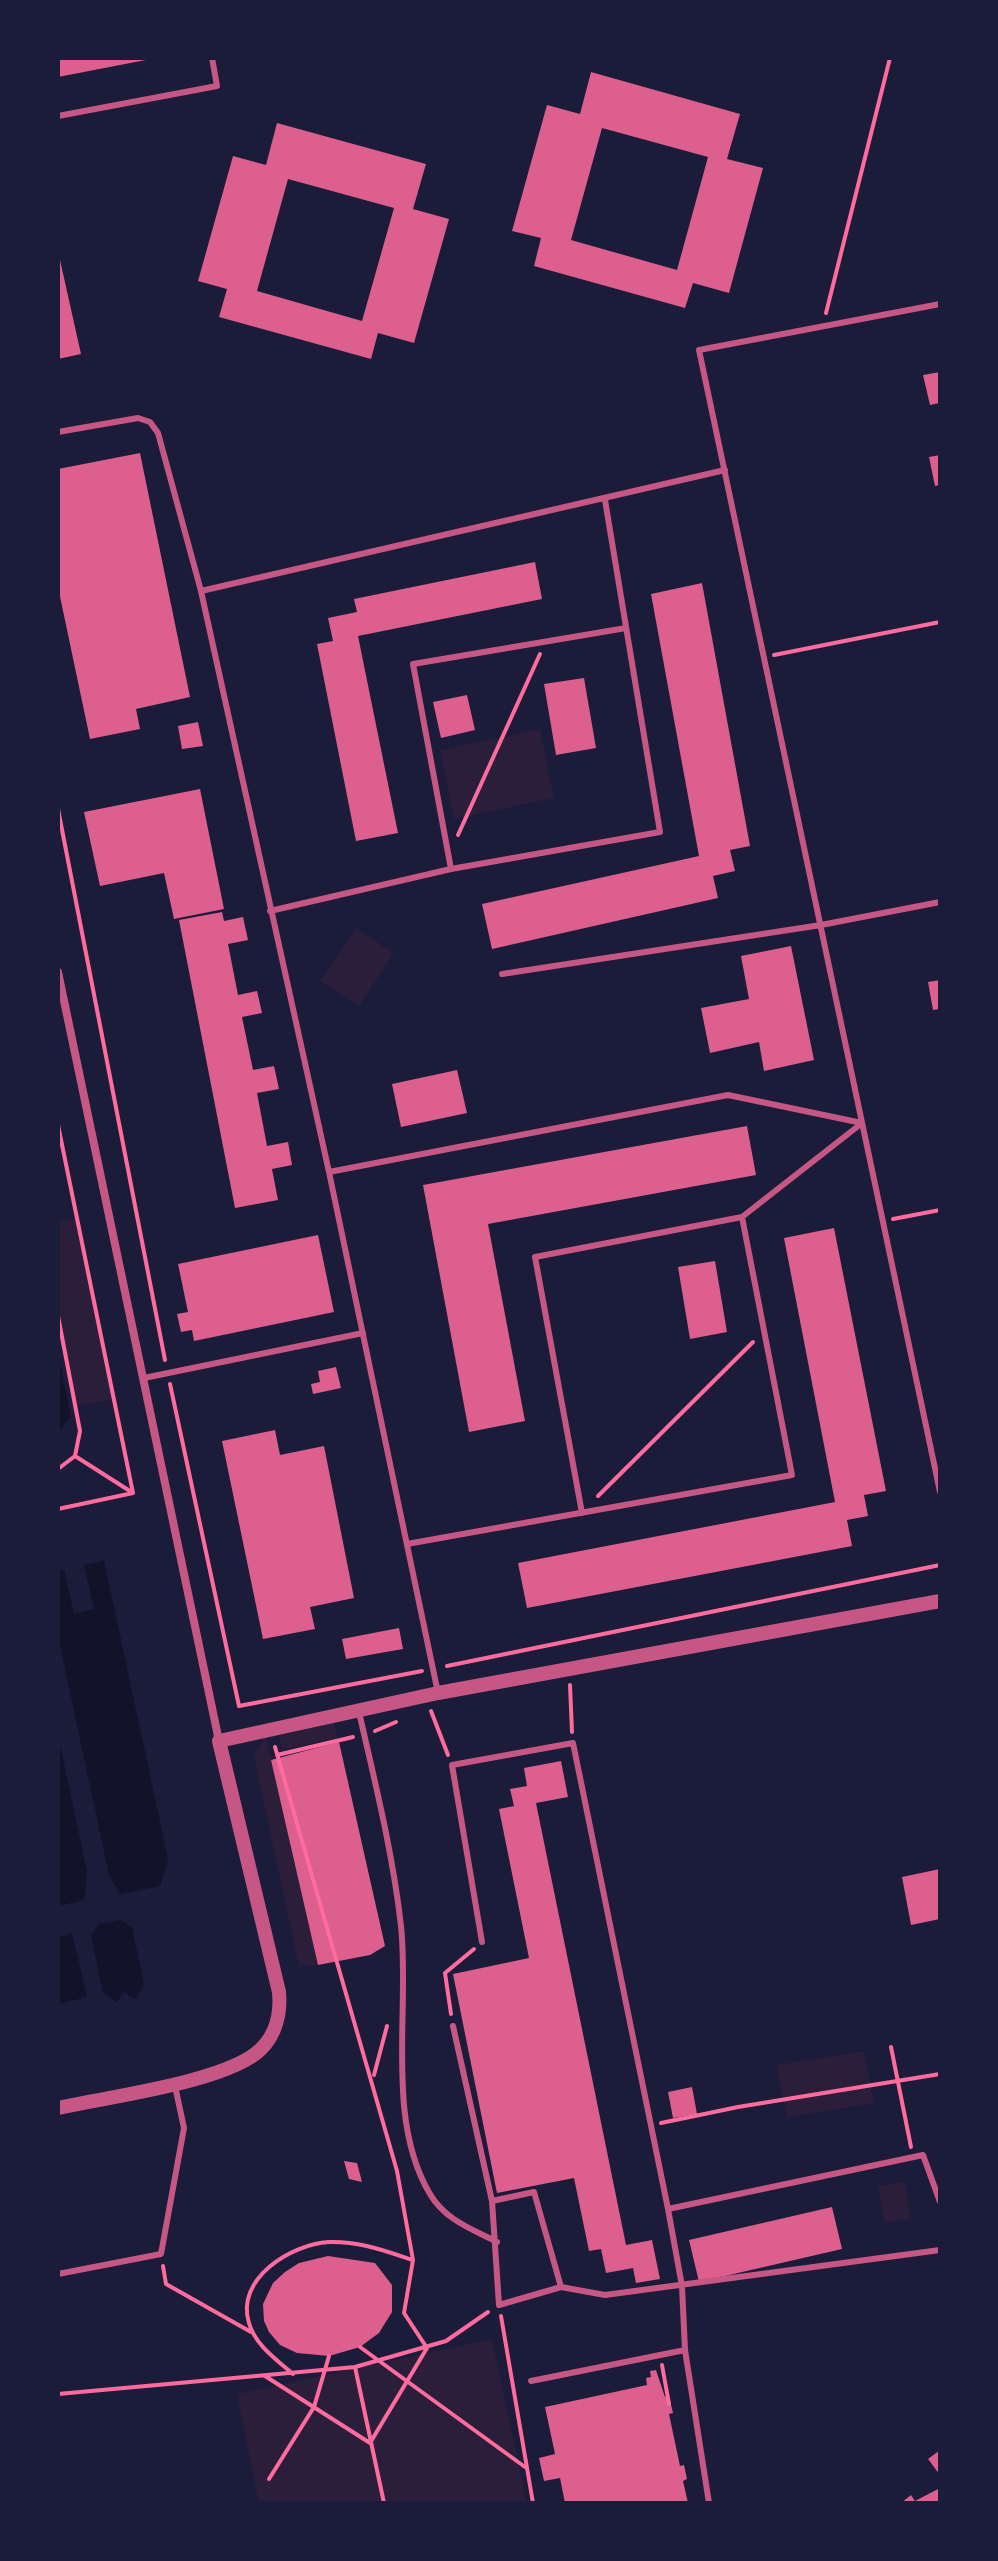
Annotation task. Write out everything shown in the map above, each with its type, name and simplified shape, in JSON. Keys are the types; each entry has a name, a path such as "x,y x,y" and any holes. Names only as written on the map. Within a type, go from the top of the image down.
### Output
{"street":[{"path":"58,972 219,1741 280,2007 271,2036 252,2057 236,2065 58,2108"},
{"path":"219,1741 438,1693 940,1601"}],"lane":[{"path":"58,116 217,86 212,58"},
{"path":"940,304 699,350 940,1492"},
{"path":"58,432 138,418 150,422 158,433 201,591 329,1172 438,1693"},
{"path":"201,591 725,470"},
{"path":"270,911 451,869 660,832 605,500"},
{"path":"451,869 413,664 626,628"},
{"path":"502,974 821,925 940,902"},
{"path":"329,1172 728,1095 862,1123"},
{"path":"582,1513 535,1257 742,1217 862,1123"},
{"path":"407,1544 792,1475 742,1217"},
{"path":"144,1378 363,1333"},
{"path":"359,1711 400,1923 406,1988 402,2093 411,2151 429,2193 445,2215 497,2242"},
{"path":"482,1942 452,1765 573,1743 682,2286 685,2350 709,2503"},
{"path":"453,2026 492,2201 499,2305 561,2287 605,2295 940,2250"},
{"path":"58,2274 161,2254 184,2128 175,2082"},
{"path":"668,2209 923,2155 940,2202"},
{"path":"492,2201 534,2192 561,2287"},
{"path":"531,2381 685,2350"}],"path":[{"path":"822,327 890,58"},
{"path":"764,657 940,622"},
{"path":"448,856 546,641"},
{"path":"58,809 168,1373 239,1706 940,1565"},
{"path":"58,1125 133,1493"},
{"path":"883,1221 940,1210"},
{"path":"58,1316 80,1431 75,1456 58,1469"},
{"path":"582,1513 764,1332"},
{"path":"75,1456 133,1493"},
{"path":"58,1509 133,1493"},
{"path":"570,1684 573,1743"},
{"path":"431,1710 452,1765"},
{"path":"272,1737 373,2077 397,2171 413,2260 404,2313 427,2348"},
{"path":"277,1755 352,1737 355,1751"},
{"path":"453,2026 445,1973 482,1942"},
{"path":"373,2077 380,2062 388,2020"},
{"path":"891,2047 913,2157"},
{"path":"651,2126 738,2107 940,2074"},
{"path":"293,2374 268,2353 248,2323 247,2302 260,2276 292,2251 327,2242 350,2243 413,2260"},
{"path":"161,2254 166,2284 253,2333"},
{"path":"58,2394 293,2374 380,2362 446,2341 499,2305 533,2503"},
{"path":"360,2347 525,2467"},
{"path":"370,2443 427,2348"},
{"path":"660,2355 669,2404"},
{"path":"269,2479 314,2407 322,2371 329,2356"},
{"path":"355,2367 384,2503"},
{"path":"265,2376 370,2443"}],"shaded area":[{"path":"540,729 554,798 454,819 440,750"},
{"path":"356,928 394,953 359,1006 320,981"},
{"path":"77,1218 114,1399 76,1406 58,1316 58,1222"},
{"path":"58,1352 71,1417 58,1432"},
{"path":"104,1561 168,1859 160,1886 120,1894 109,1875 58,1636 58,1570 64,1569 74,1614 94,1609 84,1565"},
{"path":"334,1722 338,1738 283,1750 279,1736"},
{"path":"58,1735 87,1872 84,1900 58,1906"},
{"path":"266,1737 318,1965 299,1966 256,1766 255,1753"},
{"path":"120,1920 132,1927 144,1985 135,1999 124,1992 117,2002 103,1993 91,1935 99,1924"},
{"path":"72,1933 87,1997 58,2004 58,1937"},
{"path":"864,2051 874,2103 787,2117 776,2065"},
{"path":"905,2182 911,2219 885,2223 878,2186"},
{"path":"492,2339 527,2503 259,2503 237,2394"}],"building":[{"path":"58,58 151,58 151,59 58,77"},
{"path":"591,72 740,114 727,159 763,168 729,293 693,283 685,308 534,266 541,238 512,231 547,105 580,114","holes":["602,128 708,157 677,270 571,240"]},
{"path":"277,123 426,164 413,209 449,219 414,343 378,333 371,359 219,317 227,289 198,281 233,156 266,165","holes":["288,179 394,208 362,321 257,291"]},
{"path":"58,251 81,354 58,359"},
{"path":"940,372 940,403 930,405 923,375"},
{"path":"140,453 190,697 136,709 140,729 90,739 58,587 58,469"},
{"path":"940,455 940,485 935,486 929,457"},
{"path":"535,562 542,599 358,636 398,833 356,841 317,644 333,641 328,618 357,612 354,599"},
{"path":"702,583 750,846 730,850 735,871 713,876 718,898 492,949 482,904 699,856 651,594"},
{"path":"584,678 596,748 556,755 544,684"},
{"path":"467,695 475,730 441,738 433,702"},
{"path":"198,722 203,746 182,749 178,726"},
{"path":"200,789 224,909 174,919 164,873 100,886 84,812"},
{"path":"222,912 224,921 243,917 248,940 228,944 238,995 257,991 262,1013 242,1017 253,1070 274,1066 279,1089 257,1093 267,1146 288,1142 292,1165 272,1169 278,1200 235,1208 179,920"},
{"path":"791,946 814,1060 764,1071 759,1042 710,1053 701,1008 749,999 741,956"},
{"path":"940,980 940,1009 933,1010 928,982"},
{"path":"457,1070 467,1113 401,1127 392,1084"},
{"path":"747,1126 756,1175 488,1224 525,1421 469,1432 423,1185"},
{"path":"834,1228 886,1491 864,1495 868,1516 847,1520 852,1546 527,1608 518,1563 835,1502 784,1238"},
{"path":"318,1235 334,1312 194,1341 192,1330 181,1332 177,1314 188,1312 178,1264"},
{"path":"715,1261 727,1332 690,1339 678,1267"},
{"path":"336,1367 341,1388 313,1394 311,1384 320,1382 318,1371"},
{"path":"275,1430 280,1455 324,1446 354,1598 310,1607 315,1629 263,1639 222,1441"},
{"path":"399,1628 403,1649 346,1659 342,1639"},
{"path":"339,1742 385,1946 370,1955 318,1965 271,1760"},
{"path":"561,1761 568,1797 536,1803 626,2245 652,2240 660,2279 636,2283 633,2268 606,2273 601,2249 589,2251 574,2178 497,2193 453,1974 529,1958 499,1809 514,1806 510,1789 527,1786 524,1768"},
{"path":"940,1869 940,1919 911,1925 902,1877"},
{"path":"692,2087 697,2114 673,2118 668,2092"},
{"path":"344,2161 357,2163 362,2182 349,2179"},
{"path":"832,2207 842,2249 699,2282 689,2240"},
{"path":"328,2256 375,2263 392,2285 392,2312 379,2333 360,2347 329,2356 297,2353 280,2345 269,2332 264,2321 263,2304 273,2283 285,2272 299,2263"},
{"path":"656,2370 665,2397 669,2396 673,2413 669,2414 680,2466 684,2465 687,2479 683,2481 688,2503 565,2503 560,2478 544,2481 539,2458 555,2454 545,2407 647,2385 646,2378 651,2377 650,2371"},
{"path":"940,2450 940,2475 928,2459"},
{"path":"940,2488 940,2503 901,2503 911,2495 915,2501"}]}
